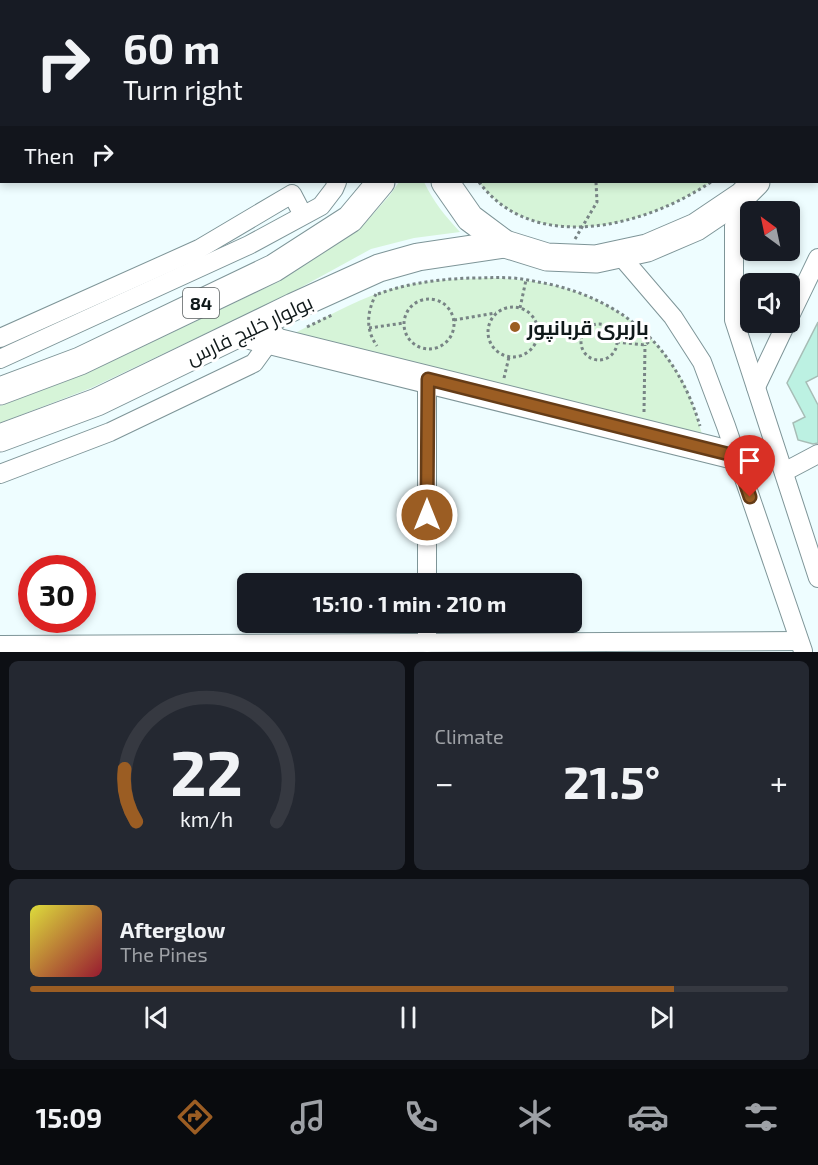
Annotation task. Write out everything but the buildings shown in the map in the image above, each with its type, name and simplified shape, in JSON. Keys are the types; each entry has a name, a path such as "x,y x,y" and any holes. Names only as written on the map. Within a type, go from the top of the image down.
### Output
{"highway":[{"name":"84","path":"0,391 80,361 274,268 350,219 380,183"},
{"name":"84","path":"446,183 470,218 505,244 547,257 596,259 647,248 696,228 749,189"},
{"name":"بولوار خلیج فارس","path":"0,438 97,402 240,333 298,318 379,268 418,256 505,244"},
{"path":"240,333 736,456"}],"street":[{"path":"0,359 249,245 321,206 337,183"},
{"path":"749,189 734,226 734,320 818,578"},
{"path":"0,338 199,249 292,194 303,215"},
{"path":"0,645 427,643 801,646 702,362 673,317 619,254"},
{"path":"800,295 818,258"},
{"path":"199,268 211,298"},
{"path":"0,474 110,432 254,363 270,340 298,318"},
{"path":"756,387 782,333"},
{"path":"427,573 428,379"},
{"path":"784,472 818,454"},
{"path":"427,633 427,643"}],"path":[{"path":"480,183 493,197 516,214 556,226 607,225 638,218 667,207 709,183"},
{"path":"549,284 597,202 596,183"},
{"path":"368,298 423,282 489,278 515,278 549,284 584,294 623,315 662,351 680,377 693,403 702,434"},
{"path":"520,308 526,280"},
{"path":"376,294 368,316 373,340 381,351"},
{"path":"428,299 445,304 451,311 454,328 452,336 446,343 431,349 415,345 405,331 404,323 411,306 428,299"},
{"path":"454,320 496,313 512,307 526,310 536,320 539,333 532,349 517,357 508,357 495,349 488,335 491,320 496,313"},
{"path":"298,318 341,310"},
{"path":"369,327 404,323"},
{"path":"598,324 609,327 613,331 616,342 615,349 606,358 593,359 583,351 581,338 587,328 598,324"},
{"path":"539,333 581,338"},
{"path":"616,342 645,345 651,340"},
{"path":"644,420 645,345"},
{"path":"502,385 508,357"}],"green space":[{"path":"398,183 424,183 431,196 460,232 414,238 371,249 287,295 91,388 0,423 0,406 85,374 280,281 359,230"},
{"path":"480,183 709,183 685,198 655,211 624,221 591,226 559,226 529,219 502,205"},
{"path":"489,278 547,284 574,291 599,301 623,315 645,332 664,353 681,378 702,434 293,334 360,300 397,287 436,281"}],"place":[{"name":"باربری قربانپور","path":"515,327"}],"route":[{"path":"427,515 428,379 736,456 750,497"}]}
